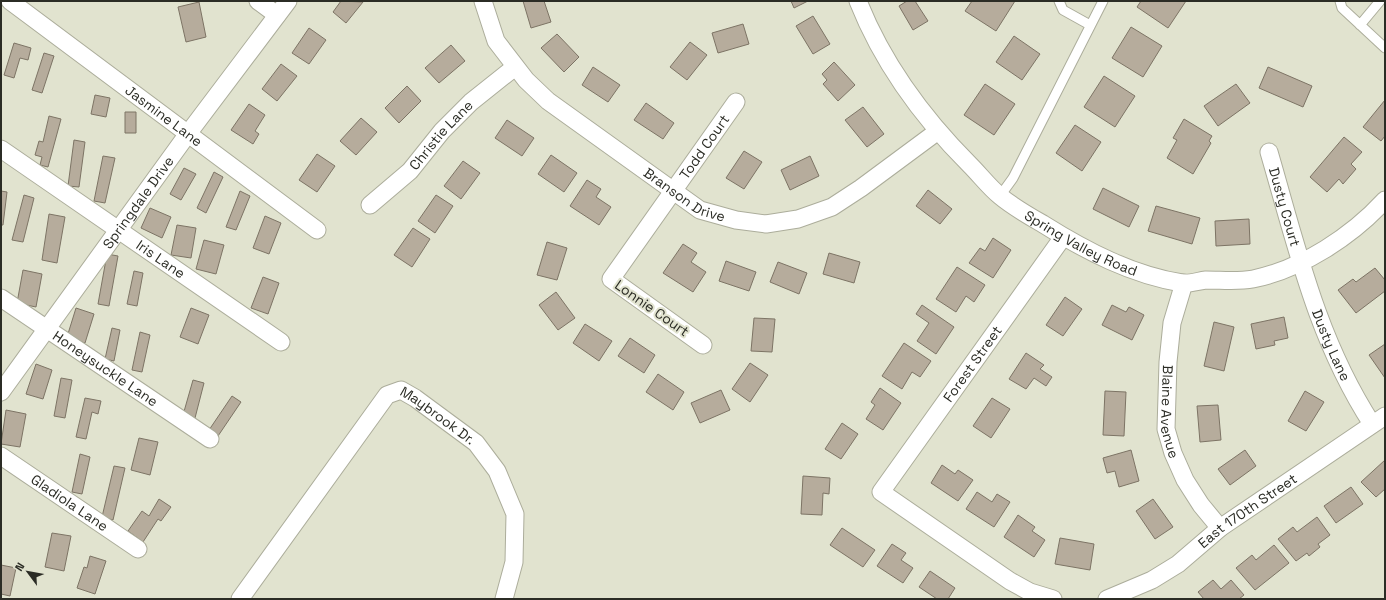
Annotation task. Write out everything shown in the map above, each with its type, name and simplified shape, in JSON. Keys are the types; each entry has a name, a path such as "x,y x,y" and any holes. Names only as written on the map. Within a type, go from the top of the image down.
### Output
{"street":[{"name":"Jasmine Lane","path":"10,1 317,230"},
{"path":"258,1 277,14"},
{"name":"Springdale Drive","path":"1,392 188,135 288,1"},
{"name":"Branson Drive","path":"483,1 496,41 515,67 548,101 700,210 736,220 766,224 798,219 832,207 861,188 938,132"},
{"name":"Spring Valley Road","path":"858,1 886,61 908,94 938,132 1000,196 1063,237 1102,257 1142,274 1184,283 1205,280 1229,282 1252,279 1276,273 1301,262 1327,247 1352,230 1385,200"},
{"name":"Christie Lane","path":"370,205 410,170 442,131 471,102 515,67"},
{"name":"Todd Court","path":"673,191 736,102"},
{"name":"Iris Lane","path":"1,149 281,342"},
{"name":"Dusty Court","path":"1269,152 1301,262"},
{"name":"Lonnie Court","path":"673,191 611,279 703,345"},
{"name":"Forest Street","path":"1053,599 1030,592 1010,581 882,492 1063,237"},
{"name":"Dusty Lane","path":"1301,262 1324,334 1344,376 1379,420"},
{"name":"Blaine Avenue","path":"1184,283 1172,323 1168,362 1166,429 1173,453 1185,480 1201,505 1220,528"},
{"name":"Honeysuckle Lane","path":"1,298 210,439"},
{"name":"Maybrook Dr.","path":"240,599 387,395 401,390 416,398 476,443 497,471 514,514 514,562 504,599"},
{"name":"East 170th Street","path":"1107,599 1152,580 1178,564 1220,528 1379,420"},
{"name":"Gladiola Lane","path":"1,456 138,549"}],"lane":[{"path":"1059,1 1063,10 1090,25"},
{"path":"1000,196 1013,178 1102,1"},
{"path":"1340,1 1342,8 1385,48"},
{"path":"1360,25 1380,1"}],"building":[{"path":"341,1 363,2 346,23 333,12"},
{"path":"523,1 544,1 551,22 531,28"},
{"path":"791,1 808,1 794,8"},
{"path":"907,1 915,1 928,21 913,30 899,6"},
{"path":"972,1 1015,1 996,31 965,11"},
{"path":"1141,1 1186,1 1168,28 1137,7"},
{"path":"199,2 206,37 186,42 178,7"},
{"path":"813,16 830,44 813,54 796,26"},
{"path":"743,24 749,44 718,53 712,33"},
{"path":"1131,27 1162,46 1143,77 1112,58"},
{"path":"309,28 326,40 309,64 292,53"},
{"path":"557,34 579,57 564,72 541,48"},
{"path":"1014,36 1040,54 1022,80 996,62"},
{"path":"690,42 707,55 687,80 670,67"},
{"path":"14,43 31,48 28,60 20,58 14,78 4,75"},
{"path":"451,45 465,61 439,83 425,68"},
{"path":"44,53 54,56 42,93 32,90"},
{"path":"834,62 855,85 838,101 823,84 827,80 822,74"},
{"path":"281,64 297,76 277,101 262,89"},
{"path":"593,67 620,85 608,102 582,85"},
{"path":"1268,67 1312,86 1303,107 1259,88"},
{"path":"1104,76 1135,96 1115,127 1084,107"},
{"path":"985,84 1015,104 994,135 964,115"},
{"path":"1236,84 1250,103 1218,126 1204,106"},
{"path":"407,86 421,101 399,123 385,108"},
{"path":"95,95 110,98 106,117 91,114"},
{"path":"1385,100 1385,136 1381,141 1363,127"},
{"path":"646,103 674,123 663,139 634,120"},
{"path":"249,104 265,115 255,131 259,134 253,144 231,130"},
{"path":"863,107 884,134 867,147 845,120"},
{"path":"125,112 136,112 136,133 125,133"},
{"path":"49,116 61,119 48,167 40,165 42,157 35,155 39,141 43,142"},
{"path":"361,118 377,132 356,155 340,141"},
{"path":"1184,119 1212,136 1209,141 1211,143 1193,174 1167,158 1177,140 1173,138"},
{"path":"507,120 534,138 522,156 495,138"},
{"path":"1075,125 1101,142 1082,171 1056,153"},
{"path":"1344,137 1362,152 1351,164 1356,169 1343,184 1339,179 1327,192 1310,177"},
{"path":"74,140 85,142 79,187 68,186"},
{"path":"744,151 762,162 744,189 726,178"},
{"path":"317,154 335,166 317,192 299,180"},
{"path":"551,155 577,173 564,192 538,174"},
{"path":"103,156 115,158 105,203 94,201"},
{"path":"810,156 819,176 790,190 781,170"},
{"path":"463,161 480,173 461,199 444,186"},
{"path":"184,168 196,174 181,200 170,194"},
{"path":"214,172 223,177 206,213 197,208"},
{"path":"587,180 601,189 596,197 611,207 599,225 570,206"},
{"path":"1103,188 1139,206 1129,227 1093,209"},
{"path":"928,190 952,209 940,224 916,206"},
{"path":"1,191 7,192 3,225 1,225"},
{"path":"240,191 250,196 236,230 226,227"},
{"path":"24,195 34,198 23,242 12,240"},
{"path":"436,195 453,206 435,233 418,221"},
{"path":"1156,206 1200,218 1192,244 1148,231"},
{"path":"150,208 171,217 162,238 141,228"},
{"path":"49,214 65,217 57,263 42,260"},
{"path":"265,216 281,223 269,254 253,248"},
{"path":"1249,219 1250,244 1216,246 1215,221"},
{"path":"177,225 196,228 191,258 171,255"},
{"path":"413,228 430,239 412,267 394,255"},
{"path":"993,238 1011,250 993,278 969,263 980,248 985,251"},
{"path":"204,240 224,245 216,274 196,269"},
{"path":"547,242 567,248 557,280 537,275"},
{"path":"683,244 697,253 691,262 706,272 693,292 663,273"},
{"path":"829,253 860,262 854,283 823,274"},
{"path":"107,254 118,256 109,306 98,304"},
{"path":"726,261 756,272 749,291 719,281"},
{"path":"778,262 807,273 799,294 770,282"},
{"path":"957,267 985,285 974,302 966,296 956,312 936,299"},
{"path":"1375,268 1385,280 1385,291 1356,313 1338,290 1353,279 1356,282"},
{"path":"23,270 42,274 36,307 17,303"},
{"path":"134,271 143,273 137,306 127,304"},
{"path":"263,277 279,283 268,314 251,308"},
{"path":"556,292 575,318 558,330 539,305"},
{"path":"1065,297 1082,309 1063,336 1046,325"},
{"path":"922,305 954,327 936,354 917,341 929,323 916,314"},
{"path":"1112,305 1126,312 1129,307 1144,315 1132,340 1102,325"},
{"path":"76,308 94,314 85,343 67,337"},
{"path":"191,308 209,315 198,344 180,337"},
{"path":"1284,317 1288,338 1274,341 1275,345 1256,349 1251,324"},
{"path":"754,318 775,319 772,352 751,351"},
{"path":"1214,322 1234,327 1224,371 1204,366"},
{"path":"585,324 612,341 599,361 573,343"},
{"path":"112,328 120,330 114,361 105,359"},
{"path":"140,332 150,335 142,372 132,370"},
{"path":"630,338 655,355 644,373 618,356"},
{"path":"904,343 931,361 920,377 912,372 902,389 882,376"},
{"path":"1385,344 1385,378 1369,355"},
{"path":"1026,353 1044,365 1040,369 1052,377 1046,386 1034,378 1026,389 1009,379"},
{"path":"750,363 768,375 750,402 732,389"},
{"path":"36,364 52,370 43,399 26,394"},
{"path":"658,374 684,392 673,410 646,392"},
{"path":"61,378 72,380 65,418 54,416"},
{"path":"193,380 204,383 195,418 183,415"},
{"path":"880,388 901,403 883,430 866,419 875,405 871,402"},
{"path":"721,390 730,410 700,423 691,403"},
{"path":"1105,391 1126,392 1124,436 1103,435"},
{"path":"1305,391 1324,402 1306,431 1288,421"},
{"path":"232,396 241,402 218,436 209,430"},
{"path":"85,398 101,401 98,414 92,412 86,439 76,437"},
{"path":"992,398 1010,409 991,438 973,426"},
{"path":"1218,405 1221,440 1200,442 1197,406"},
{"path":"6,410 26,414 20,447 1,444"},
{"path":"842,423 858,434 841,459 825,449"},
{"path":"139,438 158,442 150,475 131,470"},
{"path":"1131,450 1139,481 1119,487 1115,471 1107,473 1103,458"},
{"path":"1245,450 1256,466 1230,485 1218,469"},
{"path":"80,454 90,457 82,494 72,492"},
{"path":"1385,460 1385,489 1376,497 1361,482"},
{"path":"942,465 955,474 958,470 973,480 958,501 931,483"},
{"path":"114,466 125,468 113,520 102,517"},
{"path":"803,476 830,478 829,494 823,493 822,515 801,514"},
{"path":"1351,487 1363,504 1336,523 1324,506"},
{"path":"977,492 992,502 997,494 1010,502 994,527 966,509"},
{"path":"159,499 171,507 161,521 158,519 143,542 128,531 142,511 149,516"},
{"path":"1153,499 1173,527 1155,539 1136,511"},
{"path":"1018,515 1035,527 1032,531 1045,540 1034,557 1004,537"},
{"path":"1317,517 1330,535 1318,544 1320,547 1309,556 1307,553 1296,561 1278,539 1293,527 1297,532"},
{"path":"842,528 875,550 863,567 830,545"},
{"path":"52,533 71,536 64,571 45,567"},
{"path":"1060,538 1094,544 1090,570 1055,564"},
{"path":"892,544 906,553 901,560 913,568 903,583 877,566"},
{"path":"1274,545 1289,563 1255,590 1236,568 1252,555 1256,560"},
{"path":"90,556 106,561 95,594 77,588 84,567 87,568"},
{"path":"1,565 16,568 10,596 1,594"},
{"path":"930,571 955,588 948,599 937,599 919,587"},
{"path":"1213,580 1221,589 1231,580 1244,595 1239,599 1204,599 1198,592"}]}
